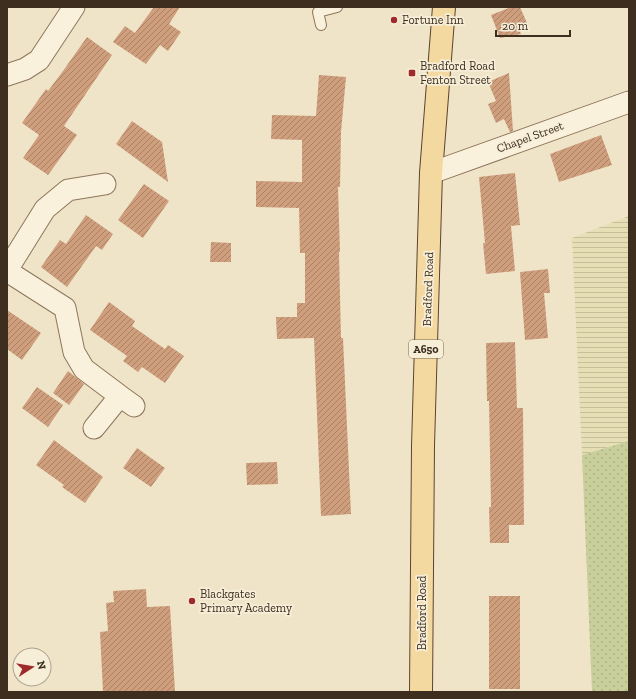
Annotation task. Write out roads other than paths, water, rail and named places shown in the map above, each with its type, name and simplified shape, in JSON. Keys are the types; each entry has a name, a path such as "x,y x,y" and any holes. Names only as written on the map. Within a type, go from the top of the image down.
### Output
{"main road":[{"name":"Bradford Road","path":"421,692 423,446 431,173 444,7"}],"street":[{"path":"7,75 25,69 39,60 74,7"},
{"name":"Chapel Street","path":"431,173 629,102"},
{"path":"94,428 127,401 84,369 74,352 65,308 7,271 45,208 68,190 105,184"}],"lane":[{"path":"321,25 318,12 337,7"}],"place":[{"name":"Fortune Inn","path":"394,20"},
{"name":"Bradford Road Fenton Street","path":"412,73"},
{"name":"Blackgates Primary Academy","path":"192,601"}]}
